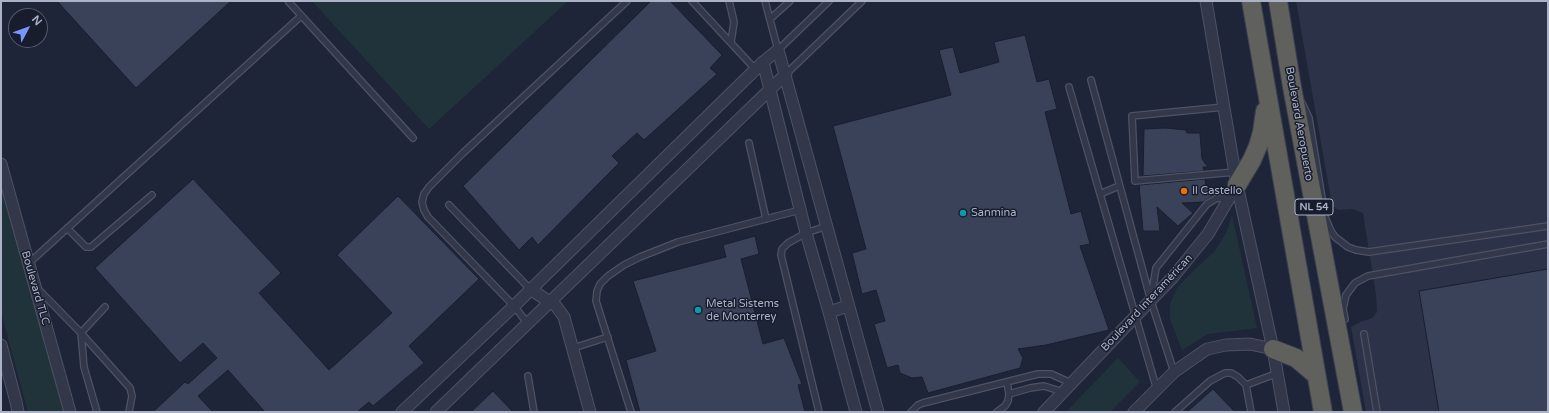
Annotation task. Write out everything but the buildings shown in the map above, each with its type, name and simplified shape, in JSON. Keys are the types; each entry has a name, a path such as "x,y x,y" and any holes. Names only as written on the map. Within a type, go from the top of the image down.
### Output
{"highway":[{"name":"NL 54","path":"1251,1 1323,412"},
{"name":"Boulevard Aeropuerto","path":"1278,1 1292,87 1353,412"},
{"path":"1234,185 1252,160 1262,132 1266,102 1266,86"},
{"path":"1273,349 1296,358 1316,374"}],"street":[{"path":"1206,1 1224,107 1234,185 1273,349 1284,412"},
{"path":"402,412 514,306 778,50 786,74 826,226 878,412"},
{"path":"760,66 771,88 806,233 856,412"},
{"path":"436,412 786,74"},
{"name":"Boulevard TLC","path":"1,164 70,412"},
{"name":"Boulevard Interamérican","path":"1044,412 1173,277 1208,234 1234,185"},
{"path":"530,289 556,306 564,317 590,412"},
{"path":"829,312 848,306"},
{"path":"1134,412 1174,372 1207,349 1226,345 1250,344 1273,349"},
{"path":"1,345 18,412"}],"lane":[{"path":"288,1 413,138"},
{"path":"528,324 514,306 428,217 422,202 424,194 429,187 469,148 627,1"},
{"path":"728,1 734,22 731,42"},
{"path":"766,1 778,50 829,1"},
{"path":"770,19 790,1"},
{"path":"786,74 862,1"},
{"path":"693,2 731,42 760,66"},
{"path":"28,263 301,16"},
{"path":"1091,80 1151,301 1174,372"},
{"path":"1069,87 1157,390"},
{"path":"1292,87 1301,100 1309,118 1328,224 1335,237 1348,247 1369,252 1548,226"},
{"path":"1224,107 1132,116 1135,181 1234,185"},
{"path":"749,143 766,219"},
{"path":"1151,301 1156,268 1207,204 1234,185"},
{"path":"1100,194 1119,186"},
{"path":"67,228 86,247 92,247 152,195"},
{"path":"449,205 530,289"},
{"path":"631,412 596,301 597,291 600,284 608,276 624,265 678,242 800,210"},
{"path":"819,412 781,255 782,249 788,243 806,233 826,226"},
{"path":"1345,324 1343,309 1346,294 1355,283 1368,276 1548,244"},
{"path":"34,284 81,333 130,388 132,396 129,412"},
{"path":"97,412 84,368 81,333 105,307"},
{"path":"1364,334 1377,412"},
{"path":"573,348 608,337"},
{"path":"912,412 918,405 923,403 1044,373 1051,374 1072,383"},
{"path":"1175,412 1210,381 1225,373 1231,373 1238,377 1246,385 1251,412"},
{"path":"1246,385 1278,373"},
{"path":"528,376 534,412"},
{"path":"997,412 1005,406 1010,394 1007,382"},
{"path":"1010,394 1030,388 1044,386 1063,392"}],"shaded area":[{"path":"312,1 568,1 429,129"},
{"path":"1296,1 1548,1 1548,412 1366,412 1351,327 1372,318 1377,312 1376,295 1363,213 1352,209 1338,210 1332,205"},
{"path":"1,186 65,412 28,412 1,312"},
{"path":"1232,215 1257,328 1208,334 1182,350 1170,319 1170,304 1177,288 1215,251 1227,231"},
{"path":"1118,358 1140,382 1110,412 1066,412"}],"place":[{"name":"Il Castello","path":"1184,191"},
{"name":"Sanmina","path":"963,213"},
{"name":"Metal Sistems de Monterrey","path":"698,310"}]}
